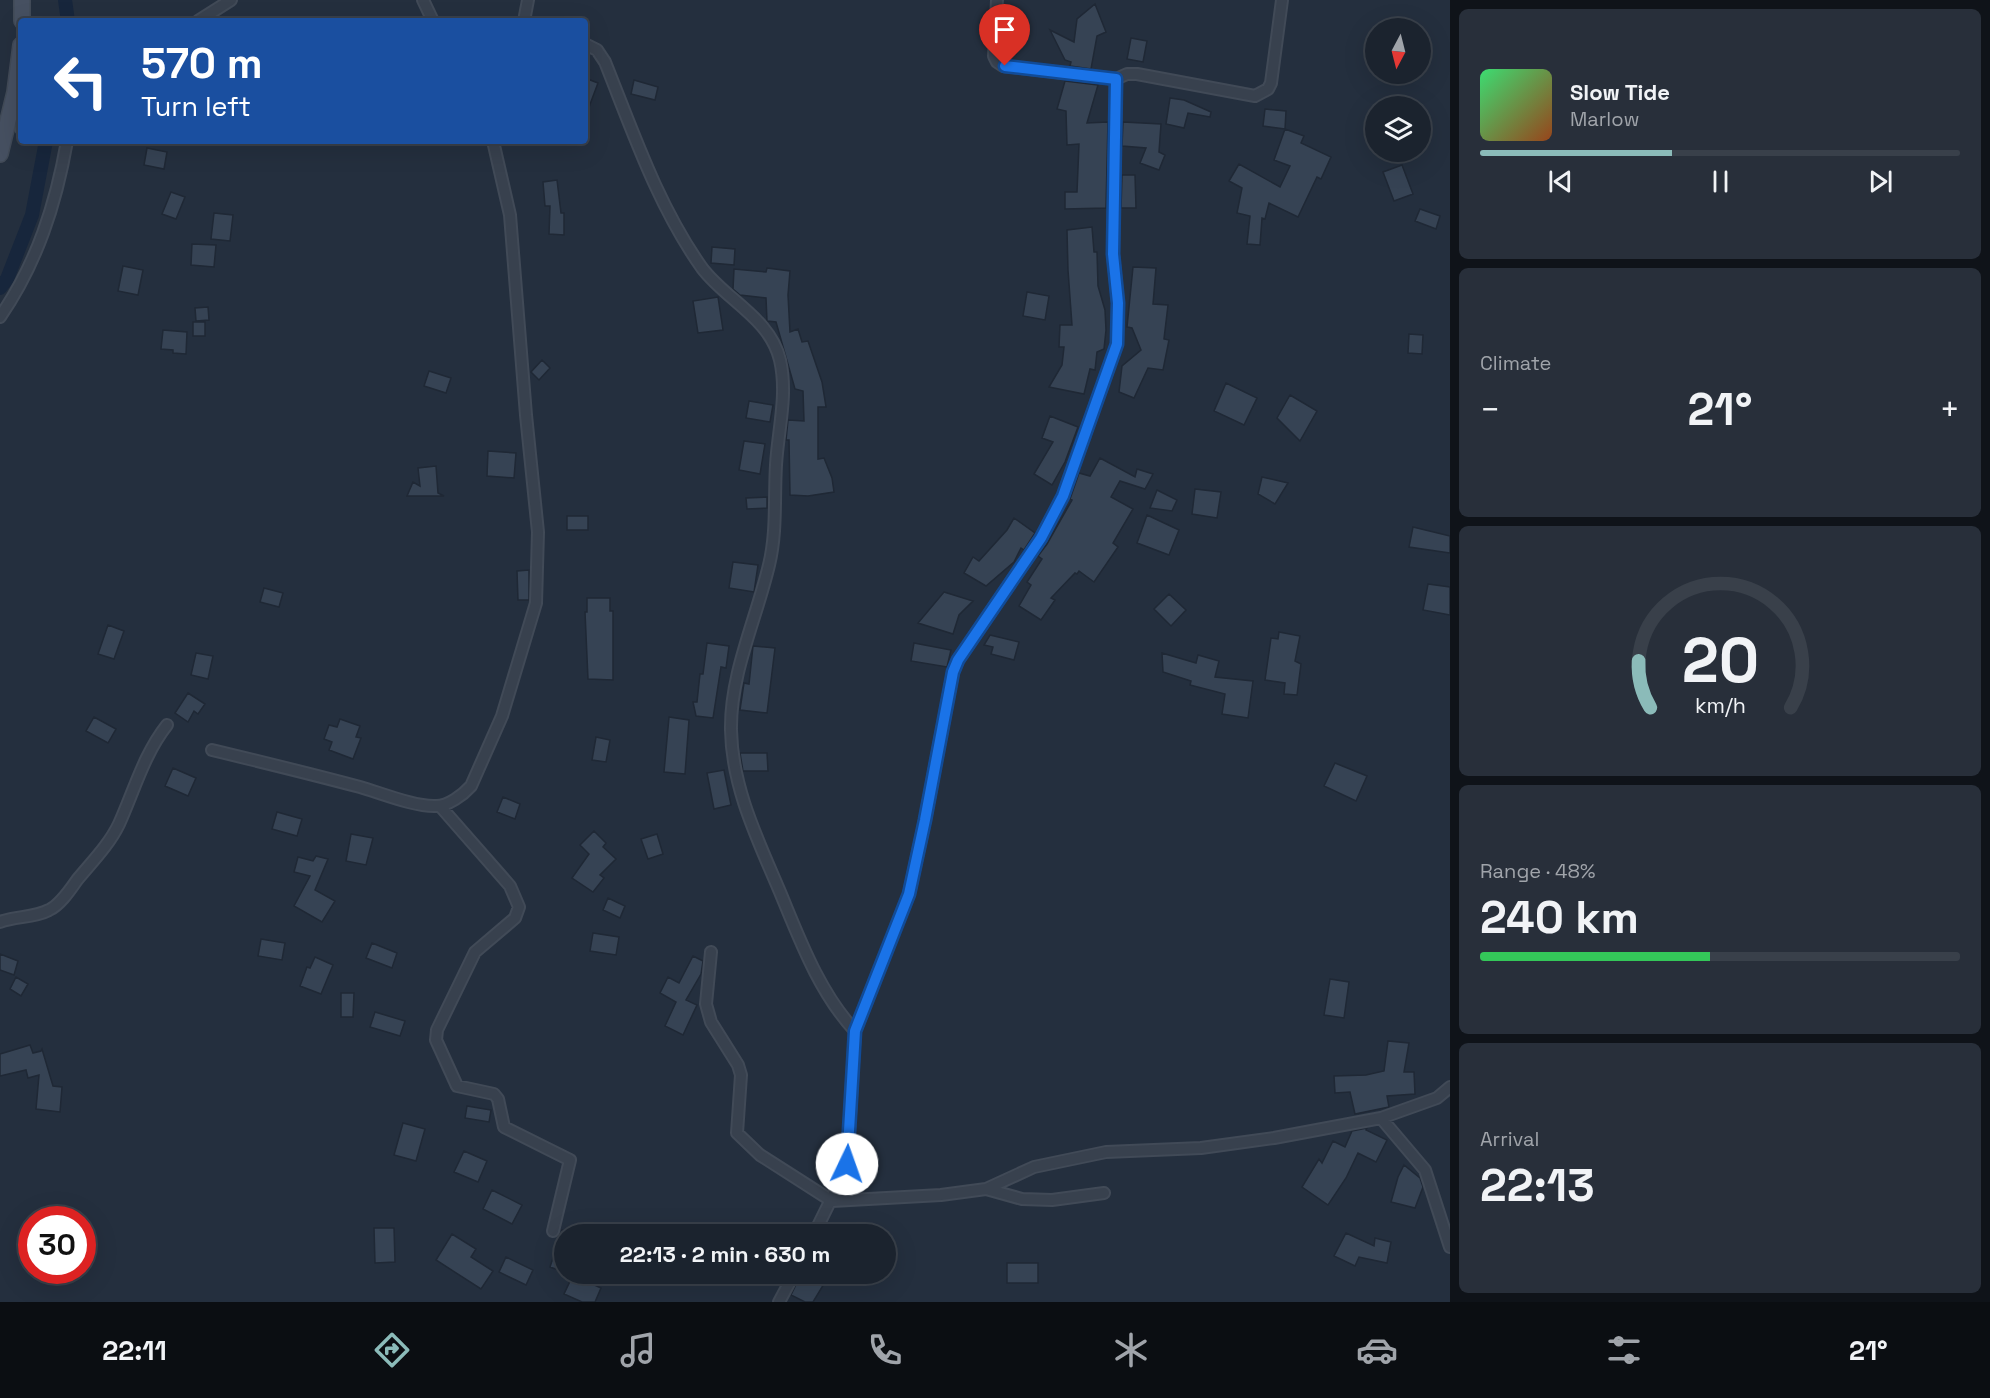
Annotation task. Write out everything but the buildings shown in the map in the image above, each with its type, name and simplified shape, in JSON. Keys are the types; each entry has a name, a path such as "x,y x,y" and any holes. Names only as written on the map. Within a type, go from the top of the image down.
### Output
{"main road":[{"path":"22,0 22,18"},
{"path":"0,154 15,92 18,68"}],"street":[{"path":"203,18 231,0"},
{"path":"423,0 432,18"},
{"path":"525,18 528,0"},
{"path":"997,0 994,56 1000,64 1116,79 1127,74 1137,74 1258,96 1268,89 1271,83 1282,0"},
{"path":"588,46 597,50 605,62 644,161 672,219 703,269 769,334 780,359 784,397 776,465 776,514 769,564 735,685 731,723 732,747 744,805 796,932 831,1001 855,1031"},
{"path":"819,1224 832,1201 847,1164 855,1031 909,894 955,666 1041,538 1063,496 1117,344 1118,303 1113,254 1116,79"},
{"path":"15,92 18,99"},
{"path":"0,317 14,297 40,245 51,215 64,144"},
{"path":"212,750 359,786 428,806 440,806 463,794 471,786 502,716 536,603 538,532 510,215 495,144"},
{"path":"0,922 51,910 70,890 118,827 141,771 159,734 166,725"},
{"path":"440,806 510,886 519,908 515,918 475,952 437,1030 436,1040 457,1086 494,1094 498,1099 504,1127 570,1160 553,1230"},
{"path":"711,952 706,1004 711,1022 738,1065 741,1075 737,1133 760,1155 832,1201 941,1195 986,1189 1034,1167 1106,1152 1201,1148 1274,1138 1381,1118 1437,1098 1450,1087"},
{"path":"1381,1118 1425,1170 1450,1247"},
{"path":"986,1189 1022,1199 1052,1200 1104,1194"},
{"path":"779,1302 789,1284"}],"waterway":[{"path":"65,0 68,18"},
{"path":"0,288 7,279 32,215 45,144"}],"route":[{"path":"847,1164 855,1031 909,894 953,672 958,660 1041,538 1063,496 1117,342 1118,303 1113,254 1116,79 1005,66"}]}
